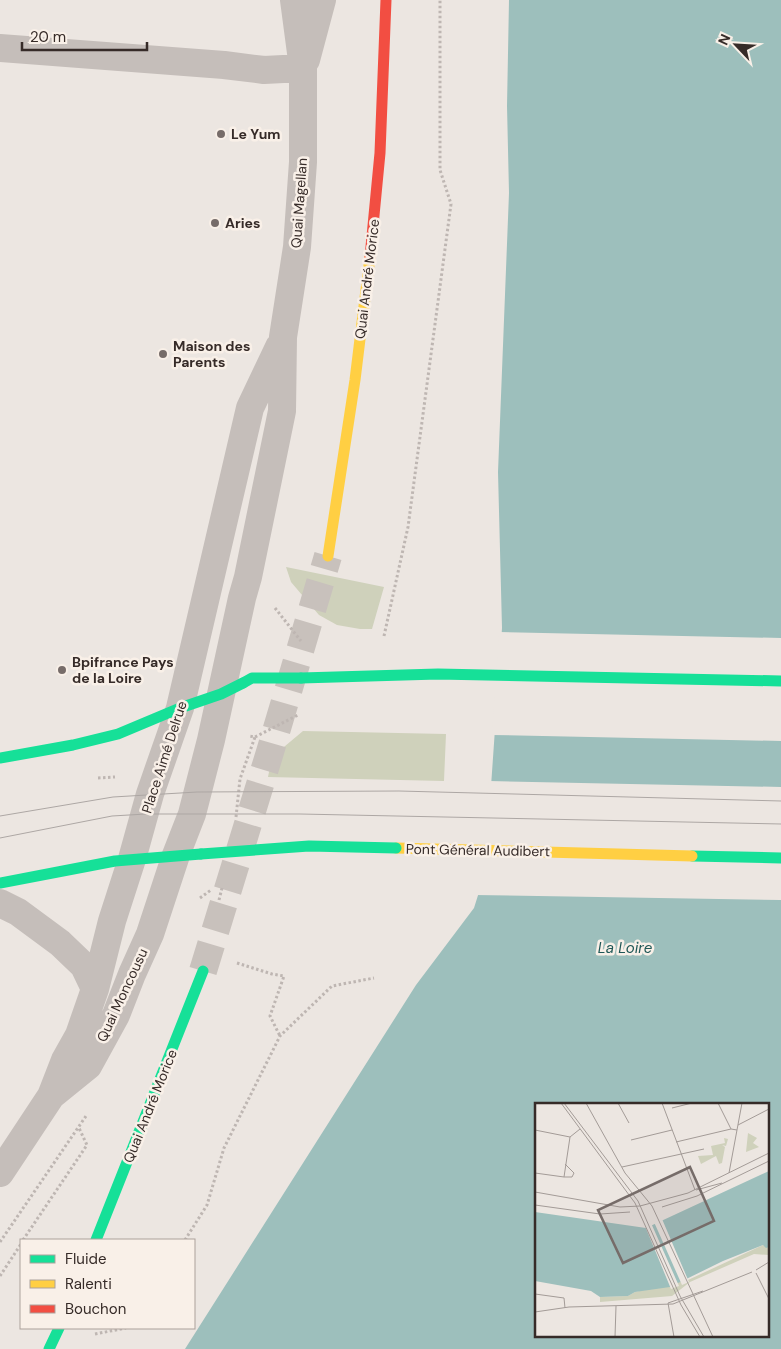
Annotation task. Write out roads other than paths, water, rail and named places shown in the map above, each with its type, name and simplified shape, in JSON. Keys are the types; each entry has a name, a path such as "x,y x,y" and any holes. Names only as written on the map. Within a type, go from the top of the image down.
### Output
{"main road":[{"name":"Quai André Morice","path":"328,556 355,381 376,204 386,0"},
{"path":"0,758 73,745 118,734 232,688 252,678 438,674 781,681"},
{"name":"Pont Général Audibert","path":"0,883 132,859 310,846 781,858"},
{"name":"Quai André Morice","path":"96,1239 203,972"},
{"path":"49,1349 59,1329"}],"street":[{"name":"Quai Magellan","path":"189,854 192,814 211,740 232,688 242,600 282,411 283,337 298,238 303,162 303,68 294,0"},
{"name":"Quai Magellan","path":"303,68 322,0"},
{"path":"0,48 264,70 303,68"},
{"name":"Quai Magellan","path":"208,591 250,408 283,337"},
{"name":"Place Aimé Delrue","path":"112,921 150,794 180,708 208,591"},
{"name":"Quai Moncousu","path":"51,1096 88,1066 116,1015 150,934 189,854"},
{"path":"0,903 18,912 60,943 84,966 95,989"},
{"name":"Quai Moncousu","path":"0,1174 51,1096 65,1060 79,1035 95,989 112,921"}],"water":[{"name":"La Loire","path":"509,0 781,0 781,1349 185,1349 416,985 474,908 485,873 502,628 498,472 509,193 507,106"}],"tunnel":[{"path":"203,971 328,556"}],"tram line":[{"path":"0,816 113,797 197,792 399,791 781,801"},
{"path":"0,838 112,816 146,814 300,814 781,824"}],"place":[{"name":"Le Yum","path":"221,134"},
{"name":"Aries","path":"215,223"},
{"name":"Maison des Parents","path":"163,354"},
{"name":"Bpifrance Pays de la Loire","path":"62,670"}]}
